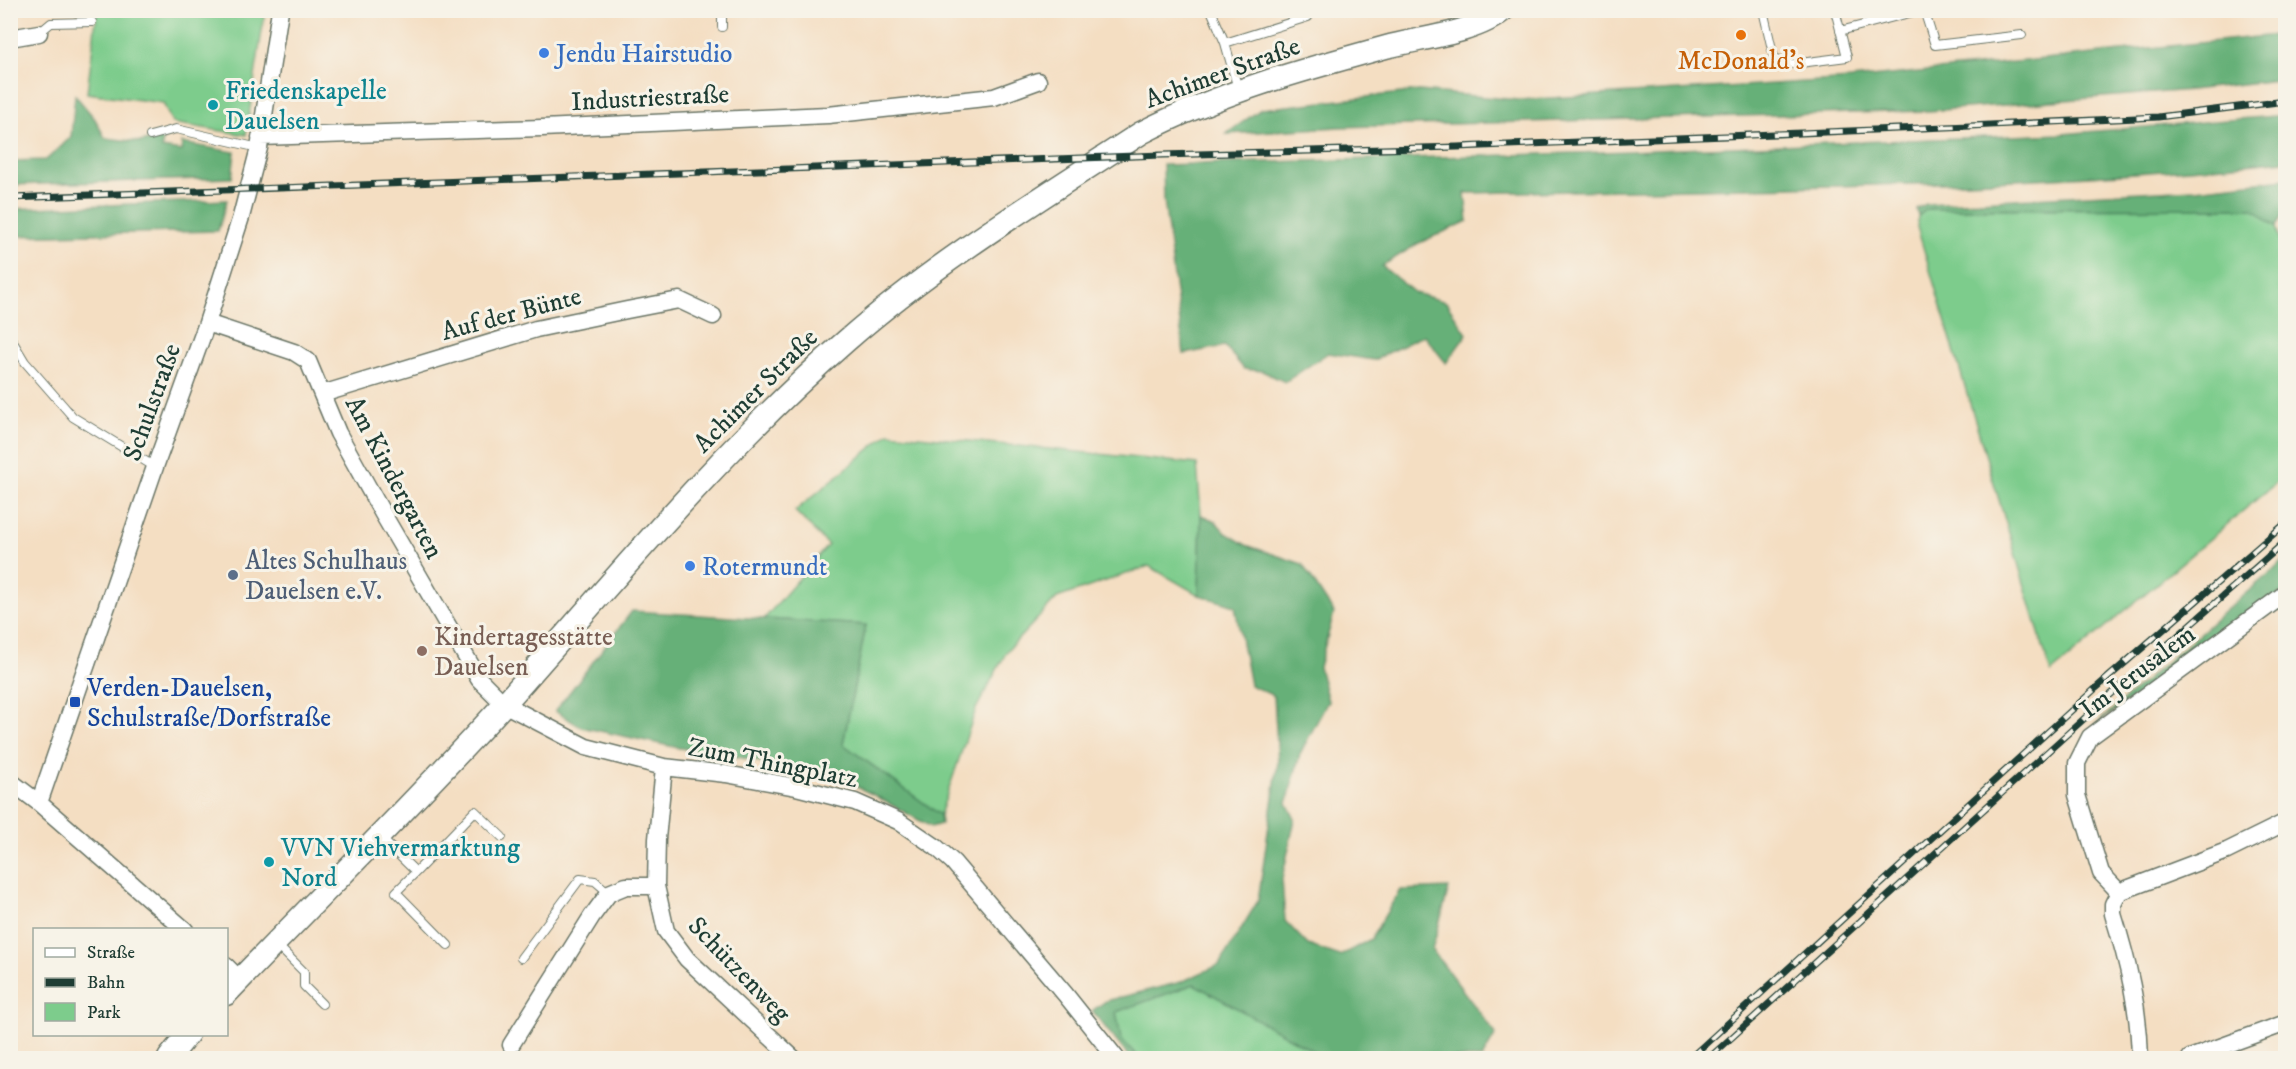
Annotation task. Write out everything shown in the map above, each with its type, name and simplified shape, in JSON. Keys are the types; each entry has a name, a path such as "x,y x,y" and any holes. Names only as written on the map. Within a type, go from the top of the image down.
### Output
{"main road":[{"path":"1464,29 1477,10"},
{"name":"Achimer Straße","path":"231,980 276,944 380,837 504,704 668,520 756,427 845,342 949,259 1141,133 1201,105 1238,91 1386,47 1464,29 1496,17 1503,10"},
{"path":"169,1059 187,1036"}],"street":[{"name":"Schulstraße","path":"39,803 154,467 207,323 241,217 260,143 280,10"},
{"path":"10,38 39,33"},
{"name":"Industriestraße","path":"260,143 828,115 994,97 1038,81"},
{"name":"Auf der Bünte","path":"322,394 536,329 627,310 680,300 713,316"},
{"name":"Am Kindergarten","path":"207,323 294,351 308,361 338,433 382,514 479,679 504,704"},
{"name":"Im Jerusalem","path":"2119,892 2101,873 2076,795 2077,763 2090,737 2286,593"},
{"name":"Zum Thingplatz","path":"504,704 586,747 664,767 726,774 796,787 855,802 898,821 936,847 953,862 1065,994 1116,1059"},
{"name":"Schützenweg","path":"664,767 657,839 656,886 666,931 687,959 793,1059"},
{"path":"10,780 183,928"},
{"path":"2140,1059 2140,1032 2134,988 2127,956 2113,914 2113,904 2119,892 2227,851 2286,822"},
{"path":"511,1045 592,916 609,893 626,886 656,886"},
{"path":"2190,1059 2286,1023"}],"lane":[{"path":"722,10 722,27"},
{"path":"1211,10 1225,43 1238,91"},
{"path":"1225,43 1308,17 1307,10"},
{"path":"1763,10 1774,58 1792,64 1846,57 1835,10"},
{"path":"1840,31 1923,10 1935,45 2022,35"},
{"path":"39,33 51,23 92,22"},
{"path":"150,136 176,129 260,143"},
{"path":"10,337 25,362 73,417 154,467"},
{"path":"448,945 396,892 475,811 502,837"},
{"path":"380,837 416,872"},
{"path":"521,958 580,879 595,881 609,893"},
{"path":"276,944 304,972 304,986 322,1004"}],"green space":[{"path":"97,11 265,11 246,135 172,123 163,103 87,93"},
{"path":"2285,34 2285,79 2191,90 1929,111 1339,127 1226,134 1261,109 1419,91 1519,100 1851,79"},
{"path":"75,95 95,119 105,138 140,142 163,137 162,148 181,151 182,143 235,152 232,178 11,185 10,161 46,160 71,137"},
{"path":"2286,115 2285,160 2081,177 1978,182 1465,193 1468,221 1417,244 1382,266 1415,293 1446,302 1467,334 1446,363 1424,335 1374,360 1328,353 1285,382 1262,371 1244,369 1225,346 1184,354 1164,200 1163,165 1578,153 2062,134"},
{"path":"2285,179 2285,209 2276,227 2253,208 1927,209 1918,216 1917,209 1926,204 2195,189"},
{"path":"227,200 218,231 11,236 11,209"},
{"path":"2254,208 2276,227 2286,272 2286,465 2283,477 2051,673 1917,227 1918,216 1927,209"},
{"path":"889,433 1197,464 1201,515 1199,595 1149,566 1057,598 1007,651 976,709 940,815 843,744 866,625 764,619 828,545 795,511"},
{"path":"1201,515 1215,521 1226,533 1246,545 1302,564 1334,613 1319,667 1328,701 1300,754 1287,803 1295,819 1282,879 1285,921 1308,945 1340,956 1371,939 1400,890 1449,888 1432,950 1496,1034 1482,1058 1326,1058 1194,984 1116,1012 1121,1039 1139,1058 1130,1058 1092,1011 1106,1001 1181,982 1219,965 1258,901 1278,762 1274,696 1250,685 1235,606 1199,595"},
{"path":"2285,560 2285,590 2094,726 2219,616"},
{"path":"632,611 866,625 843,744 940,815 941,824 931,827 840,779 725,754 679,748 581,727 555,711"},
{"path":"1194,984 1326,1058 1139,1058 1121,1039 1116,1012"}],"railway":[{"path":"10,198 1162,155 1457,147 1970,126 2158,117 2286,101"},
{"path":"1690,1058 2096,688 2286,523"},
{"path":"1709,1058 2108,697 2286,541"}],"place":[{"name":"McDonald's","path":"1741,35"},
{"name":"Jendu Hairstudio","path":"544,53"},
{"name":"Friedenskapelle Dauelsen","path":"213,105"},
{"name":"Rotermundt","path":"690,566"},
{"name":"Altes Schulhaus Dauelsen e.V.","path":"233,575"},
{"name":"Kindertagesstätte Dauelsen","path":"422,651"},
{"name":"Verden-Dauelsen, Schulstraße/Dorfstraße","path":"75,702"},
{"name":"VVN Viehvermarktung Nord","path":"269,862"}]}
